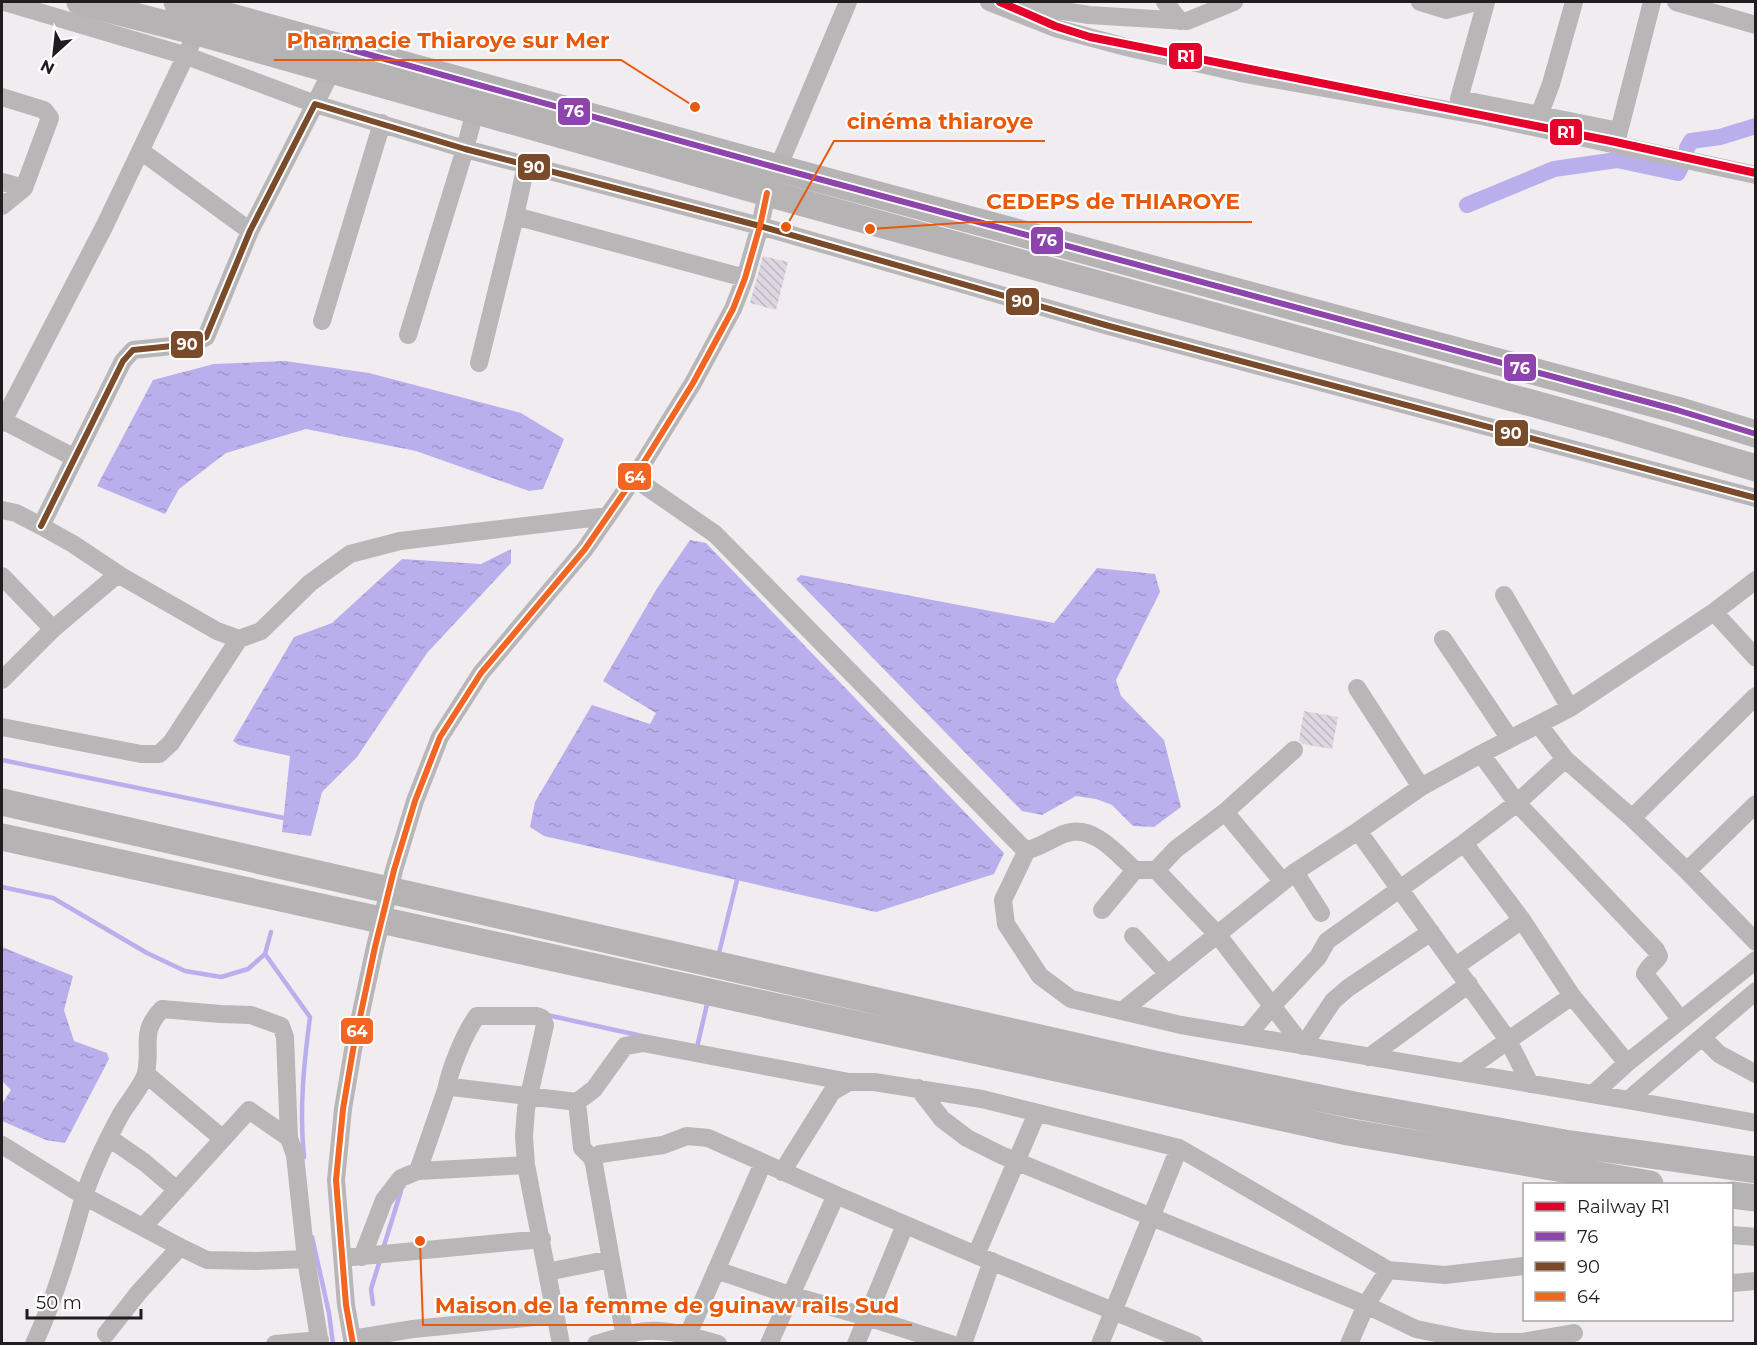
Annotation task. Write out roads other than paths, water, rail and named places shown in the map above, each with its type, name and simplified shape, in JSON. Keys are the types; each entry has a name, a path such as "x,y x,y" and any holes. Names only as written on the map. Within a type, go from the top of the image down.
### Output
{"highway":[{"path":"80,2 192,44 332,70 767,193 1622,428 1755,468"},
{"path":"177,2 244,11 778,168 1666,407 1755,434"},
{"path":"2,802 1154,1064 1354,1105 1565,1143 1755,1170"},
{"path":"2,837 1348,1132 1639,1183"},
{"path":"1733,1195 1755,1198"}],"street":[{"path":"5,2 192,44 315,104 465,149 760,226 1109,326 1755,498"},
{"path":"778,168 848,2"},
{"path":"1165,2 1180,21"},
{"path":"995,4 1025,5 1089,15 1187,21 1234,2"},
{"path":"1420,2 1446,10 1476,2"},
{"path":"1486,2 1459,99 1755,175"},
{"path":"1535,128 1551,84 1574,2"},
{"path":"1617,138 1652,2"},
{"path":"1676,2 1755,26"},
{"path":"995,4 1074,34 1245,74 1471,114 1535,128 1617,138"},
{"path":"75,458 2,421 104,227 192,44"},
{"path":"41,526 123,361 133,350 192,344 206,337 250,231 332,70"},
{"path":"2,96 45,110 50,118 24,188 2,206"},
{"path":"408,335 475,111"},
{"path":"322,321 382,123"},
{"path":"141,151 250,231"},
{"path":"479,363 526,165"},
{"path":"2,182 24,188"},
{"path":"555,1315 413,1329 352,1341 341,1258 336,1180 343,1109 354,1050 375,947 394,870 415,801 440,737 482,672 576,561 634,478 693,383 734,309 760,226 767,193"},
{"path":"515,216 745,278"},
{"path":"634,478 715,534 1020,845 1027,850 1068,832 1090,833 1105,843 1135,870 1156,870 1217,934 1303,1046"},
{"path":"2,510 16,513 41,526 217,631 238,639"},
{"path":"2,727 141,754 159,754 171,743 238,639 261,631 310,583 350,554 400,541 608,516"},
{"path":"4,672 118,574"},
{"path":"2,576 53,629"},
{"path":"1122,1011 1289,877 1421,787 1570,708 1714,612 1755,580"},
{"path":"1504,595 1570,708"},
{"path":"1714,612 1755,658"},
{"path":"1443,639 1510,739"},
{"path":"1357,688 1421,787"},
{"path":"1632,818 1755,696"},
{"path":"1539,725 1565,759 1632,818 1755,942"},
{"path":"1156,870 1176,849 1225,812 1294,750"},
{"path":"1481,754 1517,803 1656,950 1659,956 1647,968 1645,974 1681,1020"},
{"path":"1247,1036 1318,957 1327,941 1517,803 1565,759"},
{"path":"1687,871 1755,805"},
{"path":"1225,812 1322,913"},
{"path":"1358,831 1508,1040 1530,1084"},
{"path":"1464,843 1522,920 1572,996 1627,1063"},
{"path":"1027,850 1003,900 1006,924 1040,976 1071,999 1181,1025 1755,1122"},
{"path":"1102,910 1135,870"},
{"path":"1456,966 1522,920"},
{"path":"1303,1046 1333,1001 1347,988 1431,932"},
{"path":"1133,936 1168,974"},
{"path":"1593,1094 1627,1063 1755,960"},
{"path":"1369,1057 1468,984"},
{"path":"1628,1100 1755,991"},
{"path":"1463,1072 1572,996"},
{"path":"34,1344 66,1261 93,1168 119,1117 146,1074 149,1026 162,1009 251,1015 281,1026 285,1036 289,1138 295,1155 306,1259 320,1342 276,1344"},
{"path":"418,1171 448,1078 470,1025 477,1016 537,1016 542,1018 545,1025 526,1110 526,1165 561,1344"},
{"path":"1702,1037 1719,1054 1755,1074"},
{"path":"446,1090 452,1087 577,1102 594,1089 625,1046 643,1043 849,1082 874,1082 982,1099 1179,1148 1388,1270 1445,1275 1523,1266"},
{"path":"146,1074 223,1139"},
{"path":"782,1172 831,1092 849,1082"},
{"path":"918,1088 942,1119 967,1138 1017,1162 1366,1305 1416,1329 1495,1342 1522,1342 1573,1332"},
{"path":"577,1102 582,1148 592,1158 625,1340"},
{"path":"143,1227 249,1110 289,1138"},
{"path":"963,1344 984,1258 1017,1162 1037,1113"},
{"path":"592,1158 600,1154 663,1145 687,1136 708,1138 836,1196 1194,1344"},
{"path":"110,1138 144,1162 177,1190"},
{"path":"2,1145 84,1196 207,1260 257,1262 306,1259"},
{"path":"1100,1344 1179,1148"},
{"path":"686,1340 763,1163"},
{"path":"362,1257 384,1200 400,1178 418,1171 526,1165"},
{"path":"769,1344 836,1196"},
{"path":"856,1344 905,1225"},
{"path":"1733,1235 1755,1237"},
{"path":"341,1258 542,1239"},
{"path":"106,1334 139,1292 180,1247"},
{"path":"547,1272 611,1259"},
{"path":"716,1270 951,1344"},
{"path":"1349,1344 1366,1305 1388,1270"},
{"path":"1733,1283 1755,1281"},
{"path":"597,1344 625,1340 640,1332 663,1332 686,1340 718,1344"}],"water":[{"path":"285,361 369,373 521,413 564,439 543,489 529,491 416,451 306,429 226,453 179,489 165,514 97,486 153,380 214,364"},
{"path":"690,540 706,543 1004,853 994,874 876,912 544,836 530,827 535,802 592,705 650,724 656,713 603,681 656,590"},
{"path":"511,549 511,563 427,653 357,757 322,792 311,836 282,832 290,756 239,745 233,741 294,637 332,623 402,559 481,564"},
{"path":"1097,568 1155,574 1160,592 1116,680 1121,696 1164,740 1181,807 1154,827 1133,826 1112,805 1096,799 1076,796 1042,815 1022,811 796,579 801,575 1054,623"},
{"path":"2,947 73,976 64,1010 74,1041 107,1053 109,1059 65,1143 46,1140 2,1121 2,1104 11,1090 2,1081"}],"waterway":[{"path":"1687,148 1691,141 1720,137 1756,126"},
{"path":"1467,205 1554,169 1617,160 1678,173 1682,165"},
{"path":"2,760 284,818"},
{"path":"718,957 737,880"},
{"path":"2,887 53,898 147,953 185,971 221,977 248,969 265,954 271,932"},
{"path":"265,954 310,1017 302,1104 304,1157"},
{"path":"697,1047 708,1000"},
{"path":"547,1015 642,1036"},
{"path":"383,1249 401,1191"},
{"path":"312,1237 329,1313 333,1344"},
{"path":"373,1304 371,1289 380,1260"}],"rail line":[{"name":"R1","path":"1000,2 1055,26 1090,37 1611,141 1756,173"}],"place":[{"name":"Pharmacie Thiaroye sur Mer","path":"695,107"},
{"name":"cinéma thiaroye","path":"786,227"},
{"name":"CEDEPS de THIAROYE","path":"870,229"},
{"name":"Maison de la femme de guinaw rails Sud","path":"420,1241"}]}
